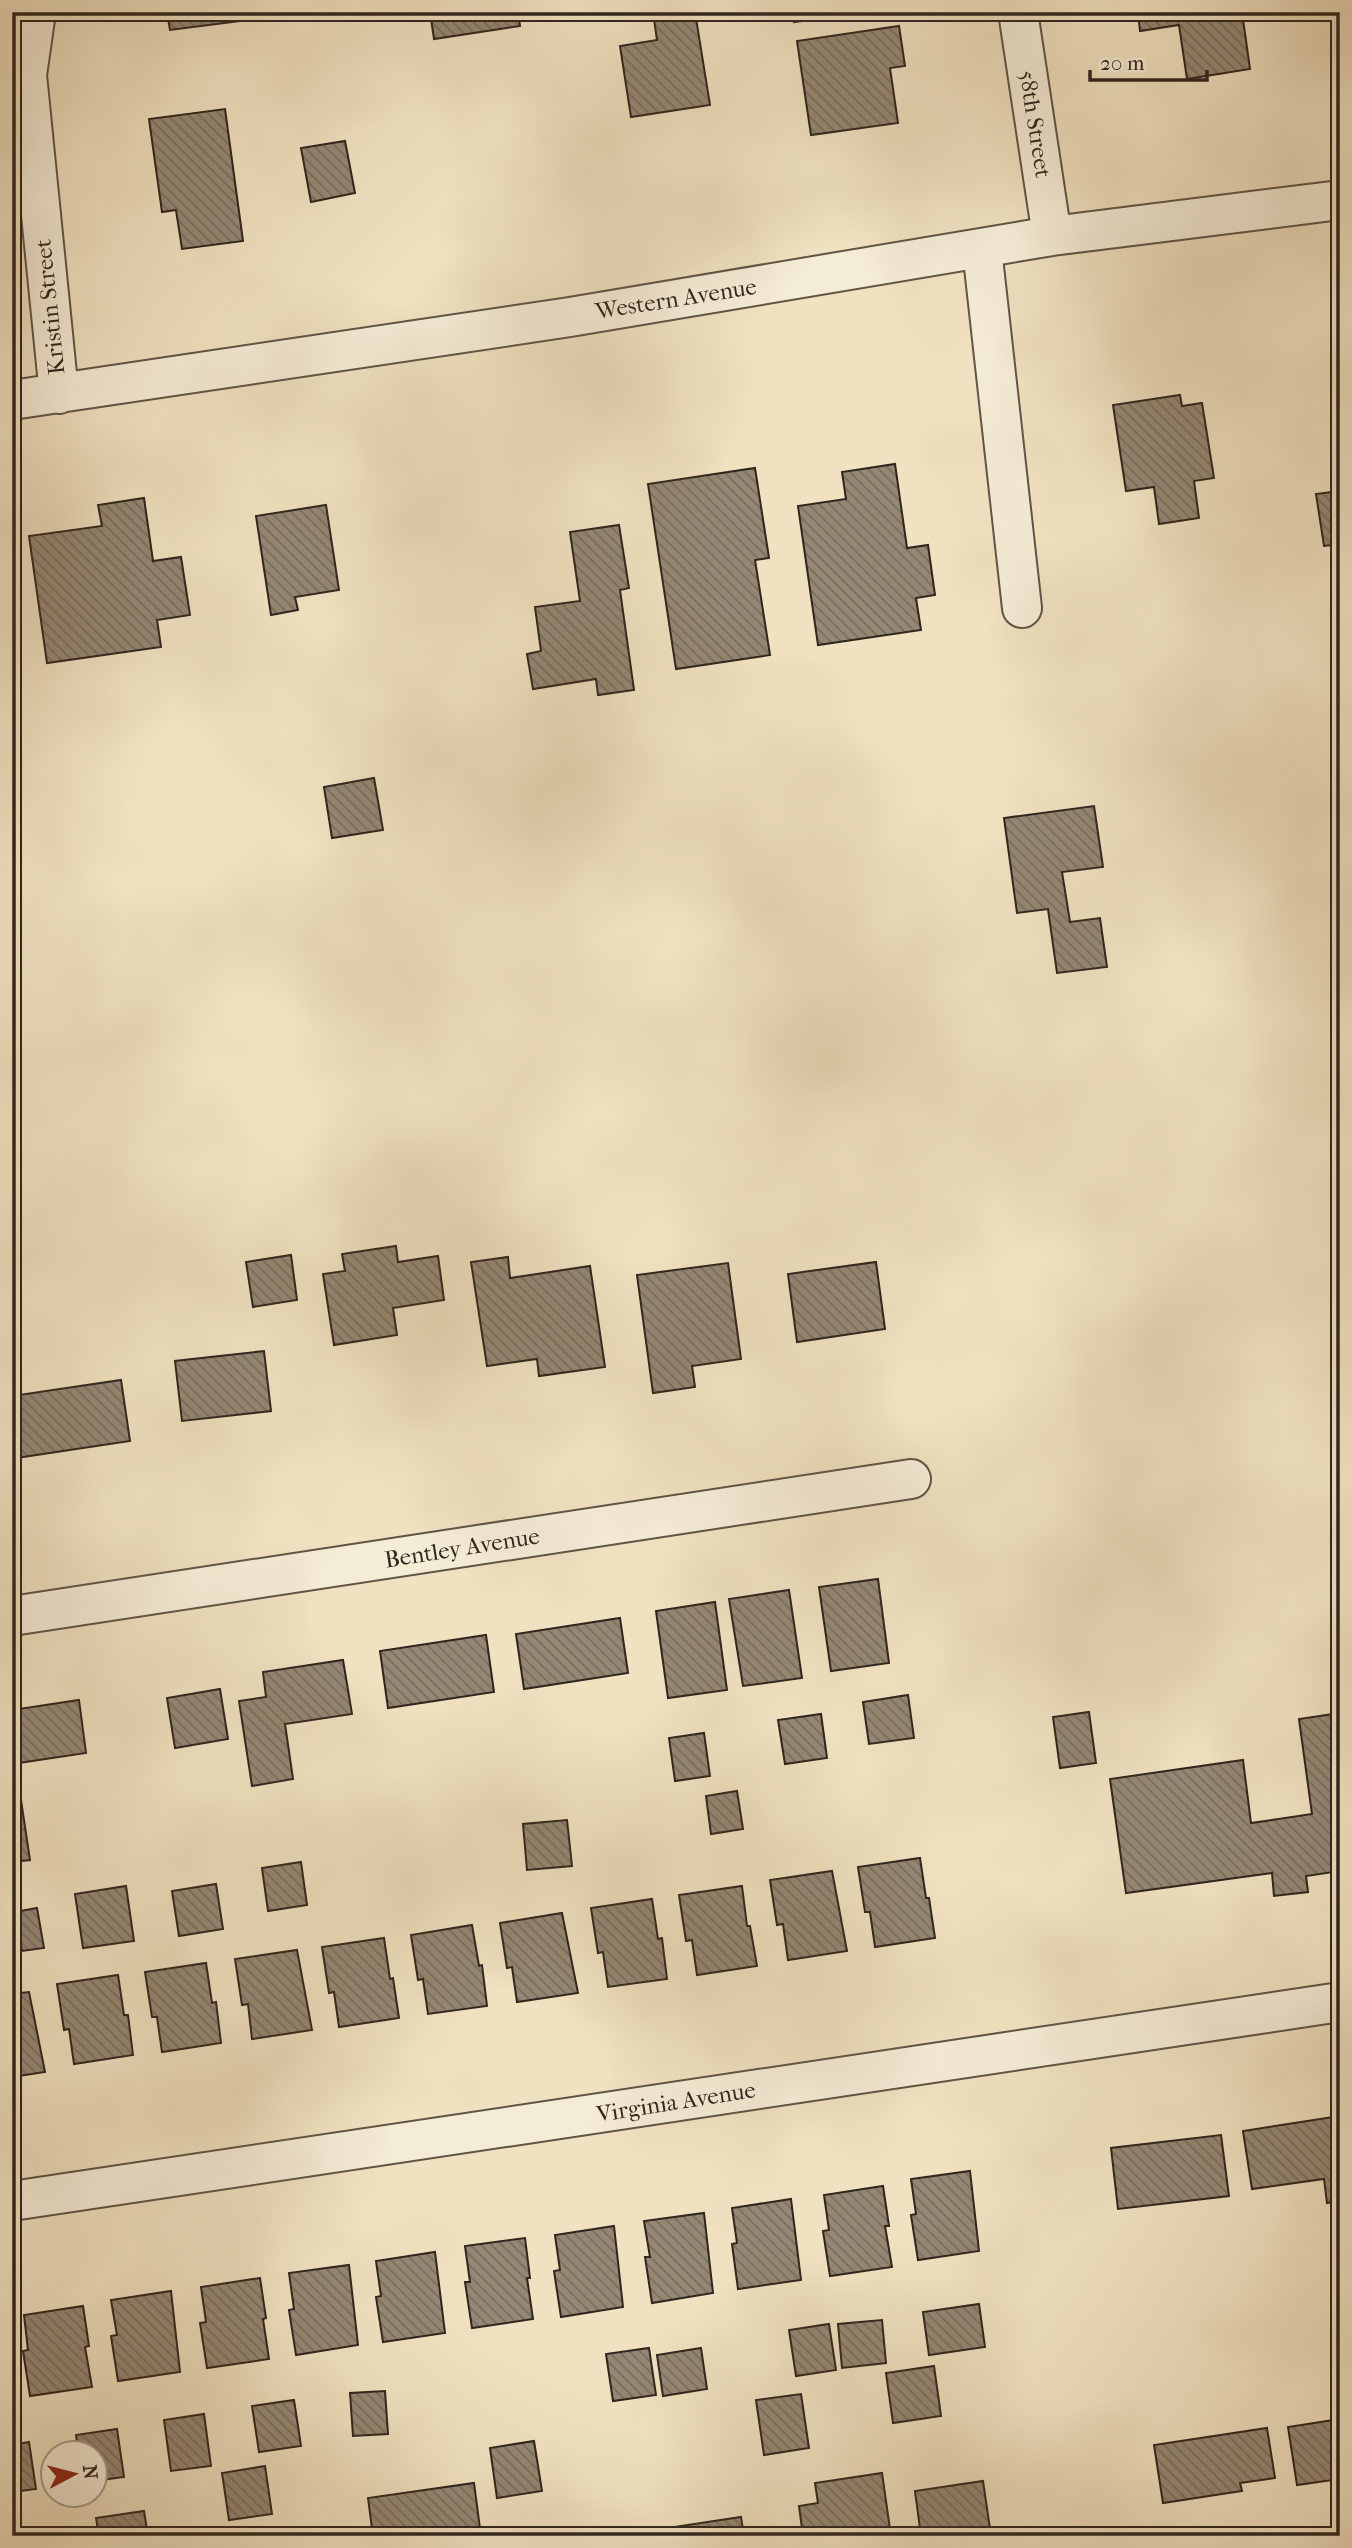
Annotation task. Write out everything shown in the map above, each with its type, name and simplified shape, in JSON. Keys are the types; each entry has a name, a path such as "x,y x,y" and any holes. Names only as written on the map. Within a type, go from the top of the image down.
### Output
{"street":[{"name":"Kristin Street","path":"36,12 27,75 59,394"},
{"name":"58th Street","path":"1018,12 1052,236"},
{"name":"Western Avenue","path":"12,401 570,317 1052,236 1340,200"},
{"path":"982,249 1022,608"},
{"name":"Bentley Avenue","path":"12,1616 911,1479"},
{"name":"Virginia Avenue","path":"12,2202 1340,2002"}],"building":[{"path":"167,12 262,12 263,18 170,30"},
{"path":"430,12 518,12 520,26 434,39"},
{"path":"653,12 695,12 710,105 631,117 620,46 657,40"},
{"path":"793,12 869,12 794,22"},
{"path":"1138,12 1242,12 1250,69 1187,79 1179,25 1140,31"},
{"path":"899,26 905,66 890,68 898,123 811,135 797,41"},
{"path":"225,109 243,241 182,249 176,210 162,212 149,119"},
{"path":"345,141 355,193 311,202 301,148"},
{"path":"1180,395 1182,406 1202,403 1214,478 1194,481 1199,518 1159,524 1154,487 1126,491 1113,405"},
{"path":"895,464 907,548 928,545 935,595 916,598 921,630 818,645 798,506 846,499 842,472"},
{"path":"755,468 769,558 755,560 770,655 676,669 648,484"},
{"path":"1340,491 1340,544 1324,546 1316,494"},
{"path":"144,498 153,561 181,557 190,615 157,620 161,647 47,663 29,536 102,526 98,505"},
{"path":"326,505 339,590 295,597 298,610 271,615 256,516"},
{"path":"619,525 629,588 620,590 634,690 598,695 596,679 533,689 527,654 541,651 535,607 580,601 570,532"},
{"path":"374,778 383,830 332,838 324,787"},
{"path":"1094,806 1103,867 1062,872 1070,922 1100,918 1107,967 1057,973 1048,909 1017,913 1004,818"},
{"path":"396,1246 398,1262 438,1256 444,1300 393,1308 397,1335 334,1345 323,1274 345,1271 342,1254"},
{"path":"291,1255 297,1300 253,1307 246,1262"},
{"path":"508,1257 510,1278 590,1266 605,1367 539,1376 537,1359 487,1366 471,1262"},
{"path":"876,1262 885,1329 797,1342 788,1274"},
{"path":"728,1263 741,1359 692,1366 695,1387 653,1393 637,1275"},
{"path":"264,1351 271,1411 182,1421 175,1361"},
{"path":"121,1380 130,1441 16,1458 12,1433 12,1396"},
{"path":"878,1579 889,1663 831,1671 819,1587"},
{"path":"789,1590 802,1678 743,1686 729,1599"},
{"path":"715,1602 727,1690 668,1698 656,1611"},
{"path":"620,1618 628,1673 524,1689 516,1634"},
{"path":"486,1635 494,1692 388,1708 380,1651"},
{"path":"343,1660 352,1714 285,1724 293,1779 252,1786 239,1701 266,1697 263,1672"},
{"path":"220,1689 228,1739 175,1748 167,1698"},
{"path":"908,1695 914,1738 869,1744 863,1702"},
{"path":"79,1700 86,1753 12,1764 12,1710"},
{"path":"1089,1712 1096,1763 1060,1768 1053,1717"},
{"path":"1340,1713 1340,1871 1306,1876 1308,1892 1274,1896 1272,1873 1126,1893 1110,1779 1243,1760 1251,1823 1312,1814 1299,1719"},
{"path":"821,1714 827,1758 785,1764 778,1720"},
{"path":"704,1733 710,1776 675,1781 669,1738"},
{"path":"18,1780 30,1860 12,1862 12,1781"},
{"path":"737,1791 743,1829 711,1834 706,1796"},
{"path":"567,1820 572,1866 527,1870 523,1824"},
{"path":"920,1858 935,1938 875,1947 870,1912 865,1912 858,1867"},
{"path":"301,1862 307,1905 268,1911 262,1868"},
{"path":"832,1871 847,1951 788,1960 783,1924 777,1925 770,1880"},
{"path":"216,1884 223,1929 179,1936 172,1891"},
{"path":"126,1886 134,1941 83,1948 75,1894"},
{"path":"742,1886 747,1926 750,1926 757,1966 697,1975 692,1940 686,1941 679,1895"},
{"path":"652,1899 658,1939 662,1938 667,1979 608,1987 603,1952 598,1953 591,1908"},
{"path":"37,1908 44,1948 22,1951 15,1912"},
{"path":"562,1913 578,1993 517,2002 512,1967 507,1968 500,1923"},
{"path":"472,1925 479,1966 482,1965 487,2006 428,2014 423,1979 418,1980 411,1935"},
{"path":"384,1938 399,2018 339,2027 334,1992 329,1993 322,1947"},
{"path":"297,1950 312,2030 252,2039 248,2004 242,2005 235,1959"},
{"path":"206,1963 212,2003 216,2002 221,2043 162,2052 157,2017 152,2017 145,1972"},
{"path":"118,1975 124,2015 128,2015 133,2055 74,2064 69,2029 64,2030 57,1984"},
{"path":"29,1992 45,2072 12,2077 12,1994"},
{"path":"1340,2116 1340,2201 1327,2203 1324,2179 1252,2189 1243,2131"},
{"path":"1221,2135 1229,2196 1118,2209 1111,2148"},
{"path":"970,2171 979,2251 918,2260 911,2215 916,2214 911,2179"},
{"path":"883,2186 889,2226 885,2226 892,2267 830,2276 823,2231 829,2230 824,2195"},
{"path":"791,2199 801,2280 738,2289 732,2244 737,2243 732,2208"},
{"path":"704,2213 713,2293 652,2303 645,2257 650,2257 644,2221"},
{"path":"614,2226 623,2307 561,2317 554,2271 560,2270 555,2235"},
{"path":"525,2238 533,2319 472,2328 465,2282 470,2282 465,2246"},
{"path":"435,2252 445,2333 383,2342 376,2297 381,2296 376,2261"},
{"path":"349,2265 358,2345 296,2355 289,2310 294,2309 289,2273"},
{"path":"260,2278 269,2359 207,2368 200,2323 206,2322 201,2287"},
{"path":"171,2291 180,2372 118,2381 111,2336 117,2335 111,2300"},
{"path":"979,2304 985,2347 929,2355 923,2312"},
{"path":"83,2306 89,2346 85,2347 92,2387 30,2396 23,2351 28,2350 24,2315"},
{"path":"882,2320 886,2363 842,2368 838,2324"},
{"path":"829,2324 836,2370 796,2376 789,2330"},
{"path":"649,2348 656,2395 613,2401 606,2354"},
{"path":"701,2348 707,2389 663,2396 657,2355"},
{"path":"934,2366 941,2416 893,2423 886,2373"},
{"path":"385,2391 388,2434 353,2436 350,2393"},
{"path":"801,2394 809,2448 764,2455 756,2400"},
{"path":"294,2400 301,2446 259,2452 252,2406"},
{"path":"204,2414 211,2466 171,2471 164,2420"},
{"path":"1340,2419 1340,2479 1297,2485 1288,2427"},
{"path":"1267,2428 1275,2478 1240,2483 1242,2491 1163,2503 1154,2445"},
{"path":"117,2429 124,2477 108,2479 108,2440 77,2440 76,2435"},
{"path":"534,2441 542,2491 497,2498 490,2448"},
{"path":"29,2442 36,2489 12,2492 12,2445"},
{"path":"265,2466 272,2514 229,2520 222,2473"},
{"path":"882,2473 891,2536 803,2536 799,2506 818,2503 815,2483"},
{"path":"983,2481 990,2529 946,2536 921,2536 915,2491"},
{"path":"474,2483 481,2536 373,2536 368,2498"},
{"path":"144,2511 148,2536 99,2536 96,2518"},
{"path":"741,2517 744,2536 675,2536 674,2527"}]}
